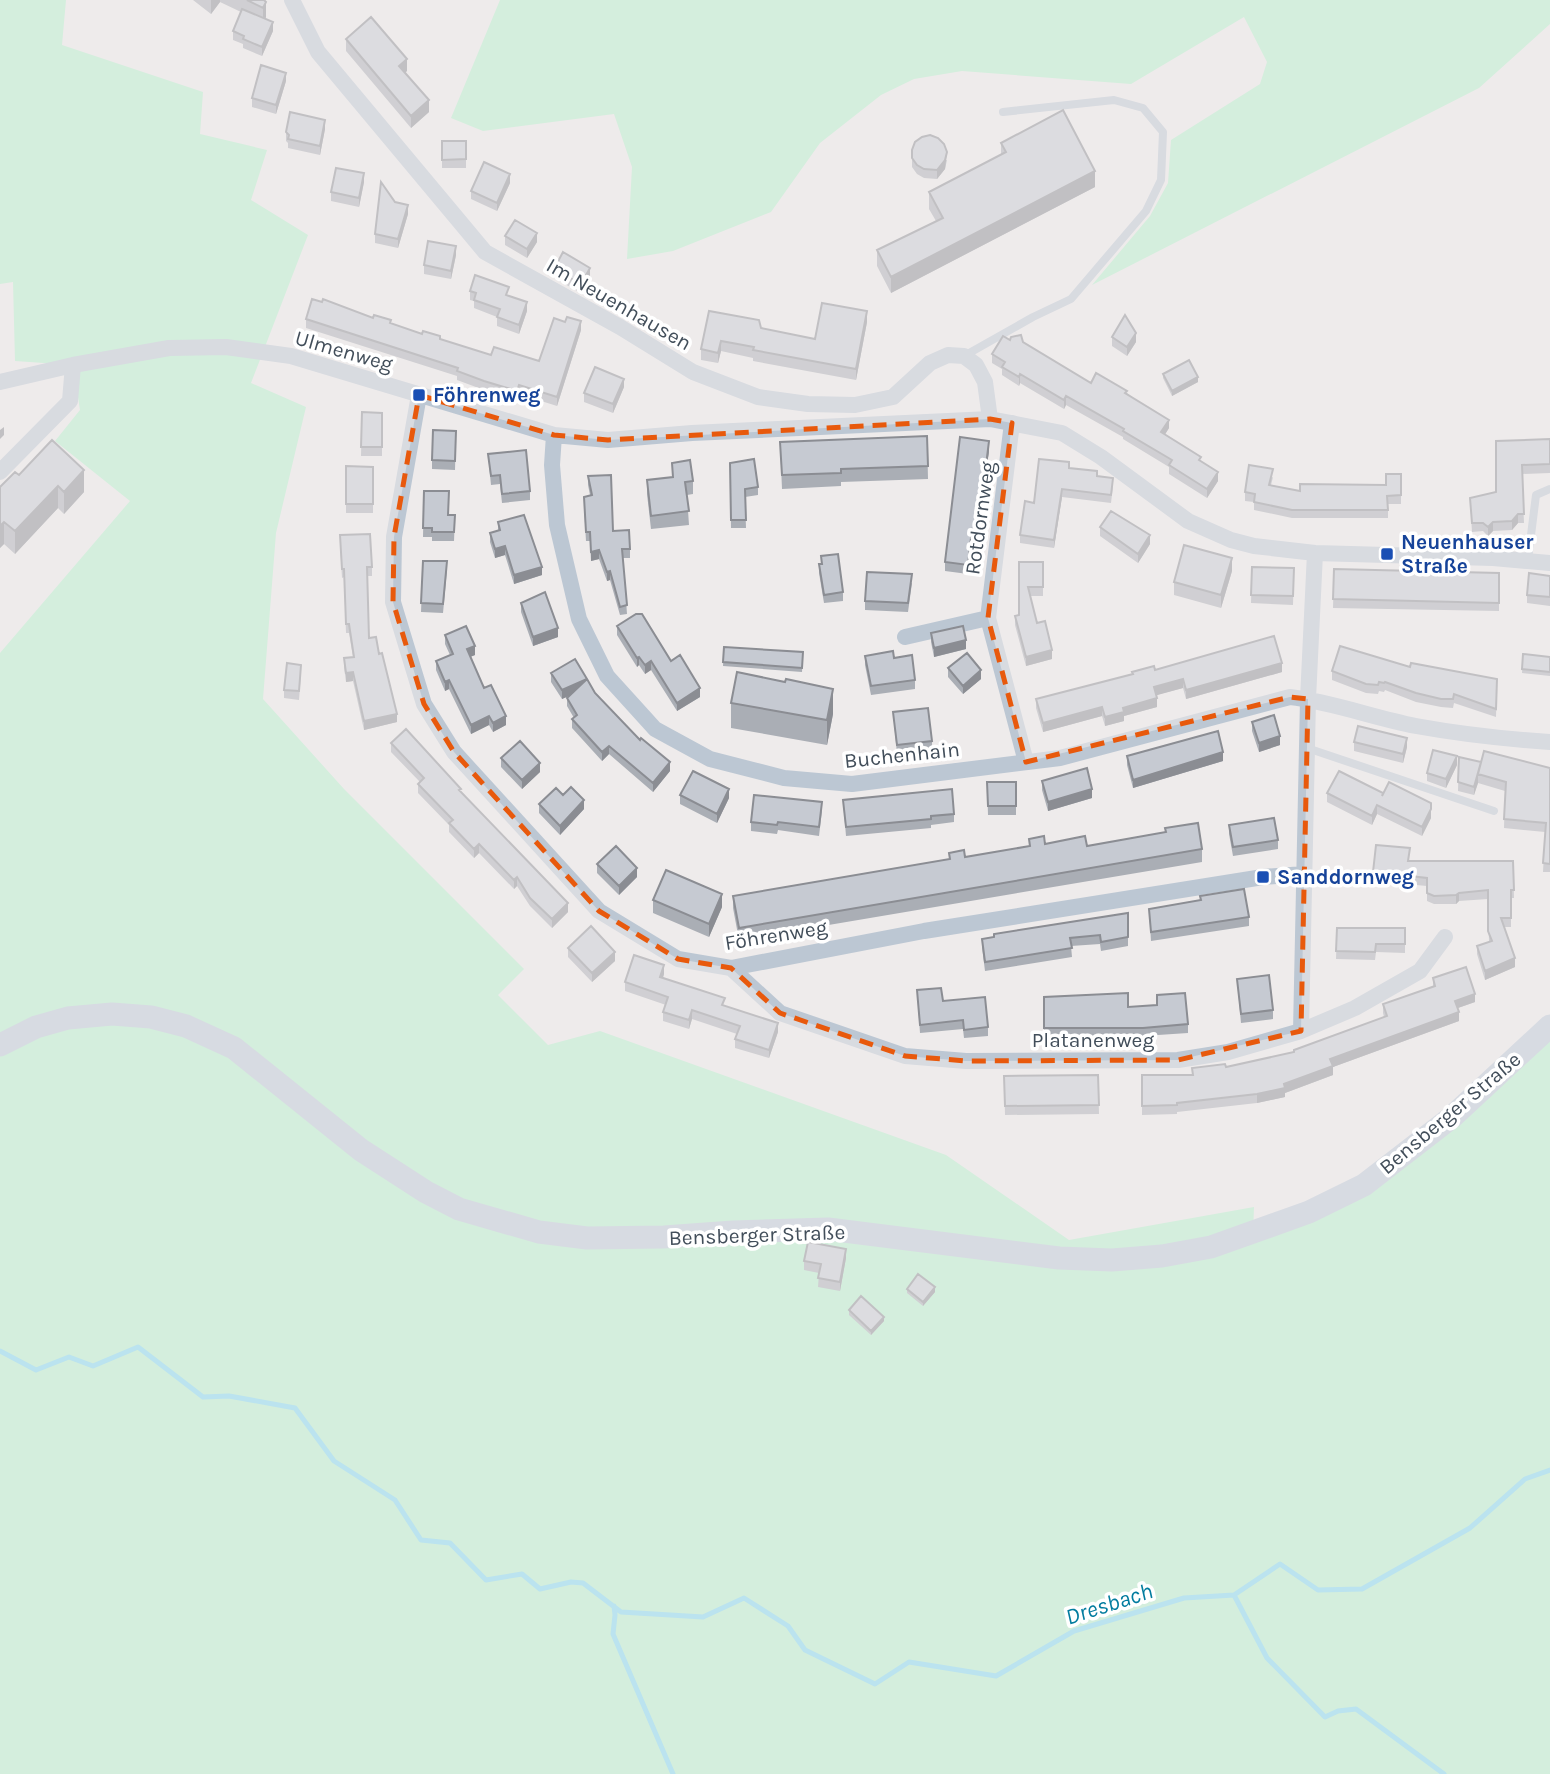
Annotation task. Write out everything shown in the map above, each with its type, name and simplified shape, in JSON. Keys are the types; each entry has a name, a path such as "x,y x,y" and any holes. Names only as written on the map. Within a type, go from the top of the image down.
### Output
{"main road":[{"name":"Bensberger Straße","path":"0,1045 36,1027 68,1018 112,1014 151,1017 186,1026 234,1048 361,1150 426,1192 459,1209 539,1233 587,1238 664,1237 828,1229 1059,1258 1112,1259 1162,1256 1211,1247 1309,1212 1364,1185 1452,1117 1550,1026"}],"street":[{"name":"Im Neuenhausen","path":"292,0 318,52 485,252 620,327 693,372 758,397 808,404 855,405 893,397 930,363 948,355 964,356"},
{"name":"Ulmenweg","path":"0,382 73,365 169,348 226,346 291,356 554,435 608,440 990,419"},
{"path":"964,356 976,365 985,382 990,419 1062,433 1101,457 1188,521 1208,531 1254,546 1315,553 1528,559 1550,563"},
{"path":"0,472 70,401 73,365"},
{"name":"Föhrenweg","path":"418,396 394,537 393,602 424,704 454,752 599,911 678,959 731,968 951,926 1263,877 1304,874"},
{"name":"Rotdornweg","path":"1013,423 988,618 1027,762"},
{"name":"Buchenhain","path":"554,435 552,465 557,525 579,619 607,676 655,729 710,759 784,778 852,784 1060,758 1290,697 1308,699 1415,726 1550,742"},
{"path":"1301,1031 1308,699 1315,553"},
{"path":"905,637 988,618"},
{"name":"Platanenweg","path":"731,968 780,1013 905,1056 966,1061 1178,1060 1228,1052 1301,1031 1355,1008 1420,971 1445,937"}],"lane":[{"path":"964,356 1032,317 1071,299 1146,211 1161,180 1163,132 1143,107 1114,100 1003,111"},
{"path":"1528,559 1536,495 1550,489"},
{"path":"1307,748 1494,811"}],"highlighted area":[{"path":"419,395 554,435 608,440 990,419 1012,423 988,618 1026,762 1290,697 1308,699 1301,1031 1178,1060 966,1061 905,1056 780,1013 731,968 678,959 599,911 454,752 424,704 393,602 394,537"}],"green space":[{"path":"0,0 66,0 62,45 203,92 200,134 267,150 251,200 308,235 251,383 306,407 276,533 263,699 344,789 524,969 498,995 548,1045 600,1031 946,1155 1069,1240 1254,1207 1253,1233 1364,1185 1550,1026 1550,1774 0,1774 0,653 130,501 55,441 80,410 73,365 15,361 13,282 0,284"},
{"path":"500,0 1550,0 1550,24 1479,88 1092,285 1150,216 1168,183 1171,140 1260,84 1267,62 1244,17 1131,84 962,71 914,79 881,95 820,143 771,212 673,251 627,259 632,167 614,114 483,131 451,118"}],"building":[{"path":"247,0 264,0 266,2 263,8"},
{"path":"242,9 273,22 262,47 243,39 244,36 233,31"},
{"path":"371,17 407,59 399,66 429,100 411,116 346,39"},
{"path":"261,65 286,73 276,105 252,98"},
{"path":"1063,110 1095,171 891,277 877,250 943,218 929,192 1006,152 1001,143"},
{"path":"290,112 325,120 320,146 288,139 286,132"},
{"path":"930,135 944,144 947,152 945,160 937,170 924,169 912,158 915,142"},
{"path":"442,141 466,141 466,159 442,160"},
{"path":"484,162 510,174 497,203 471,191"},
{"path":"336,168 364,173 359,198 331,192"},
{"path":"381,182 395,202 408,205 398,239 375,234"},
{"path":"515,220 537,233 527,249 505,236"},
{"path":"428,241 456,246 451,271 424,265"},
{"path":"563,252 590,268 581,284 554,269"},
{"path":"475,275 509,287 506,295 527,302 519,325 497,317 500,309 474,300 476,293 470,291"},
{"path":"312,299 322,302 323,299 373,318 374,315 391,320 390,323 422,334 423,331 440,336 440,339 491,355 494,347 539,361 554,318 565,322 567,317 581,321 557,397 519,385 517,391 484,381 457,371 458,368 306,319"},
{"path":"822,303 867,311 856,369 753,350 754,347 721,341 718,353 701,349 709,311 759,320 761,328 815,339"},
{"path":"1125,315 1136,333 1127,347 1112,337"},
{"path":"1021,335 1023,342 1091,383 1096,373 1169,420 1161,432 1201,457 1199,460 1218,472 1207,489 1169,465 1172,460 1123,431 1124,429 1066,396 1064,400 1020,374 1019,377 1002,367 1005,362 992,354 1003,336 1010,340 1011,337"},
{"path":"1189,360 1198,377 1172,391 1163,374"},
{"path":"595,367 624,379 613,404 584,393"},
{"path":"362,412 382,413 382,447 361,447"},
{"path":"433,430 456,431 455,461 432,460"},
{"path":"927,436 928,466 841,469 841,473 782,475 780,442"},
{"path":"960,437 989,441 978,530 972,529 968,565 945,562"},
{"path":"1550,439 1550,464 1522,465 1524,514 1518,514 1512,521 1493,522 1488,527 1483,523 1472,523 1470,498 1496,492 1496,441"},
{"path":"52,440 84,470 64,492 58,486 15,531 4,522 0,526 0,487 15,472 19,475"},
{"path":"526,450 530,491 502,494 500,475 491,476 488,454"},
{"path":"754,459 758,487 745,489 746,520 731,520 730,463"},
{"path":"1039,459 1069,462 1069,468 1097,471 1097,476 1113,478 1111,495 1062,489 1054,540 1020,535 1025,501 1034,503"},
{"path":"690,460 693,481 685,482 689,511 651,516 647,480 673,477 672,463"},
{"path":"1249,465 1273,469 1269,485 1300,491 1300,484 1386,485 1386,474 1401,474 1401,495 1387,496 1388,510 1292,510 1254,502 1255,494 1245,492"},
{"path":"346,466 373,467 373,504 346,504"},
{"path":"611,475 613,531 629,530 630,549 622,549 627,605 620,607 610,571 607,572 599,550 591,552 590,532 586,532 584,497 592,495 588,476"},
{"path":"424,491 449,491 448,515 455,515 454,532 432,532 432,528 423,528"},
{"path":"1111,511 1150,535 1138,554 1100,527"},
{"path":"524,515 542,567 514,575 505,546 495,549 490,533 500,530 498,522"},
{"path":"370,534 372,567 367,567 369,638 376,637 379,654 382,653 397,714 364,721 353,672 346,673 344,658 354,657 349,624 346,624 340,535"},
{"path":"1184,545 1232,558 1221,595 1174,582"},
{"path":"838,554 843,592 824,595 819,564 822,564 821,556"},
{"path":"423,561 447,561 443,604 421,603"},
{"path":"1019,562 1043,562 1043,587 1028,587 1037,623 1045,621 1052,650 1026,657 1015,616 1019,615"},
{"path":"1252,567 1294,568 1293,596 1251,595"},
{"path":"1334,569 1499,573 1499,603 1333,599"},
{"path":"867,572 912,574 908,603 865,601"},
{"path":"1529,573 1550,576 1550,597 1527,595"},
{"path":"545,592 558,628 533,637 521,603"},
{"path":"636,614 642,614 671,661 680,655 700,688 677,703 651,661 645,665 637,658 617,626"},
{"path":"466,626 475,646 467,649 484,688 491,685 506,716 493,723 489,716 471,725 449,680 445,682 436,661 453,654 445,635"},
{"path":"963,626 966,640 934,648 931,633"},
{"path":"1274,636 1282,663 1186,690 1183,679 1154,687 1157,698 1123,708 1124,712 1105,717 1102,707 1043,723 1036,699 1154,666 1155,670"},
{"path":"1340,646 1410,667 1411,663 1497,679 1496,709 1454,694 1453,699 1441,699 1385,682 1379,682 1378,685 1366,684 1332,671"},
{"path":"724,647 803,652 802,668 723,662"},
{"path":"893,651 894,658 912,655 915,680 871,686 865,656"},
{"path":"967,653 981,670 963,686 948,668"},
{"path":"1523,654 1550,657 1550,672 1522,669"},
{"path":"575,659 587,679 562,690 551,673"},
{"path":"287,663 301,665 299,691 284,690"},
{"path":"737,672 833,689 827,720 731,703"},
{"path":"587,679 595,693 640,740 641,738 670,762 653,783 609,746 602,752 572,719 577,715 567,698"},
{"path":"928,708 932,741 897,745 893,712"},
{"path":"1274,715 1280,736 1259,743 1252,722"},
{"path":"1358,726 1407,738 1403,754 1354,742"},
{"path":"406,729 461,789 459,790 568,903 552,919 530,898 517,877 514,880 479,844 474,849 449,823 453,820 418,784 424,778 391,743"},
{"path":"1218,731 1223,752 1133,780 1127,756"},
{"path":"520,741 540,763 522,780 501,758"},
{"path":"1433,750 1457,756 1446,779 1427,773"},
{"path":"1484,751 1550,768 1550,864 1543,863 1546,823 1504,819 1506,782 1478,774"},
{"path":"1459,757 1481,762 1474,787 1458,782"},
{"path":"1087,768 1092,789 1048,802 1042,781"},
{"path":"693,771 729,789 717,814 680,795"},
{"path":"1339,771 1383,793 1382,796 1389,782 1431,803 1431,809 1422,827 1377,805 1372,816 1327,793"},
{"path":"987,782 1016,782 1016,806 988,806"},
{"path":"571,787 584,800 560,826 539,804 556,788 563,795"},
{"path":"952,789 954,814 931,816 931,819 846,827 843,800"},
{"path":"754,795 822,802 819,827 751,822"},
{"path":"1274,818 1278,840 1233,847 1229,825"},
{"path":"1198,823 1202,849 739,928 733,896 950,859 949,853 964,850 965,857 1030,846 1029,839 1044,836 1045,844 1085,836 1087,846 1166,832 1165,828"},
{"path":"1376,845 1410,848 1408,861 1513,861 1511,918 1501,918 1515,958 1485,971 1477,946 1492,941 1488,931 1488,890 1434,896 1427,893 1427,878 1373,872"},
{"path":"616,846 637,868 619,886 597,864"},
{"path":"666,870 722,894 709,924 653,900"},
{"path":"1244,889 1249,917 1151,932 1149,909 1201,900 1200,896"},
{"path":"1128,913 1128,937 1101,942 1100,935 1070,938 1072,948 985,962 982,939 994,937 994,934"},
{"path":"591,926 615,952 592,973 568,948"},
{"path":"1337,928 1405,928 1405,944 1376,944 1375,952 1336,951"},
{"path":"634,955 664,965 660,977 725,998 722,1005 778,1023 769,1050 735,1039 740,1026 692,1010 689,1020 663,1012 668,997 625,982"},
{"path":"1466,967 1475,994 1455,1001 1459,1012 1330,1059 1333,1066 1284,1084 1285,1088 1177,1105 1142,1106 1142,1075 1193,1075 1192,1068 1225,1064 1226,1067 1294,1052 1387,1016 1383,1004 1435,986 1433,978"},
{"path":"1269,975 1273,1010 1241,1014 1237,979"},
{"path":"941,988 943,1001 985,997 988,1027 964,1030 963,1020 920,1025 917,990"},
{"path":"1128,993 1128,1007 1157,1005 1157,995 1185,993 1188,1024 1143,1028 1044,1028 1044,997"},
{"path":"1098,1075 1099,1105 1005,1106 1004,1076"},
{"path":"808,1242 846,1249 840,1282 818,1278 821,1264 804,1261"},
{"path":"918,1274 935,1287 923,1302 907,1289"},
{"path":"861,1296 884,1317 871,1331 849,1310"}],"waterway":[{"name":"Dresbach","path":"0,1351 36,1370 69,1357 93,1366 138,1347 203,1397 229,1396 295,1408 334,1461 395,1500 421,1540 450,1543 486,1580 522,1574 540,1589 571,1582 583,1583 621,1612 703,1617 744,1598 788,1626 805,1650 875,1684 909,1662 996,1676 1074,1631 1184,1598 1234,1595 1280,1564 1318,1590 1362,1589 1470,1528 1525,1479 1550,1470"},
{"path":"1234,1595 1267,1658 1325,1717 1338,1711 1356,1709 1444,1774"},
{"path":"614,1606 613,1634 673,1774"}],"place":[{"name":"Föhrenweg","path":"419,395"},
{"name":"Neuenhauser Straße","path":"1387,554"},
{"name":"Sanddornweg","path":"1263,877"}]}
